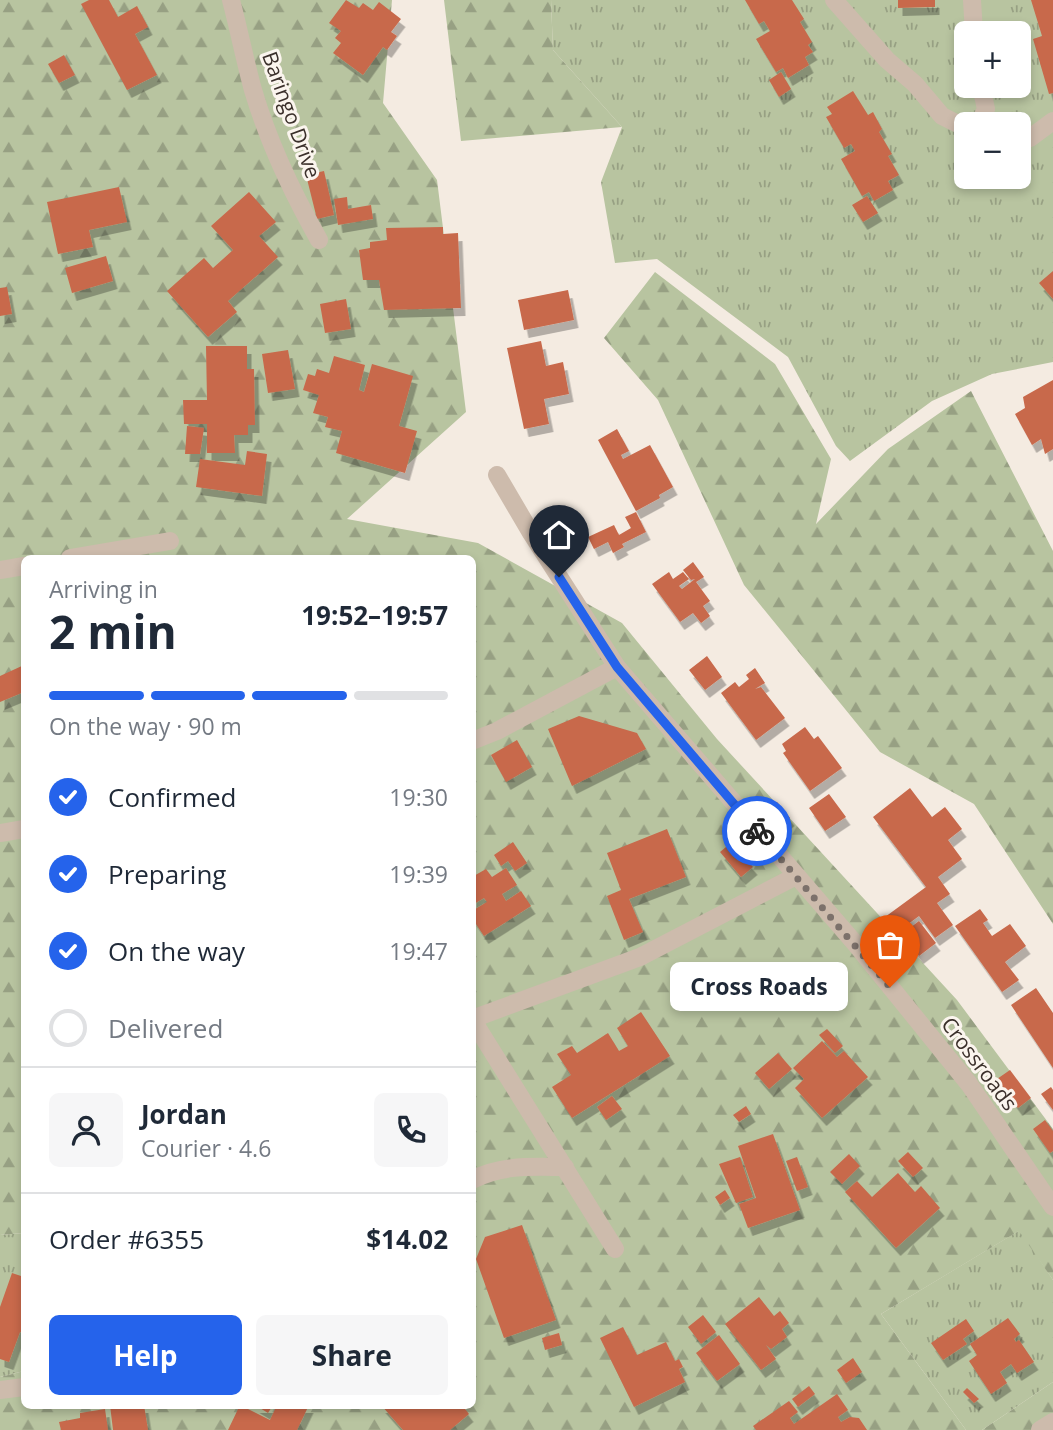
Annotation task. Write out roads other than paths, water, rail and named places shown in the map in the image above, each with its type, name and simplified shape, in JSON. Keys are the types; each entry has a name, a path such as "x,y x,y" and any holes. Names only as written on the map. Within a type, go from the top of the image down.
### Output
{"street":[{"name":"Baringo Drive","path":"232,0 254,93 281,163 319,240"},
{"path":"834,0 942,116 954,122"},
{"path":"972,0 973,21"},
{"path":"1031,137 1053,121"},
{"name":"Crossroads","path":"497,475 617,667 969,1084 1053,1207"},
{"path":"88,555 170,541"},
{"path":"0,570 21,566"},
{"path":"476,739 497,731 617,667"},
{"path":"0,833 21,830"},
{"path":"476,1018 640,957 796,876"},
{"path":"476,1025 615,1249"},
{"path":"476,1178 502,1168 565,1167"},
{"path":"0,1390 21,1387"},
{"path":"1040,1430 1053,1422"}],"place":[{"name":"Cross Roads","path":"890,987"}]}
